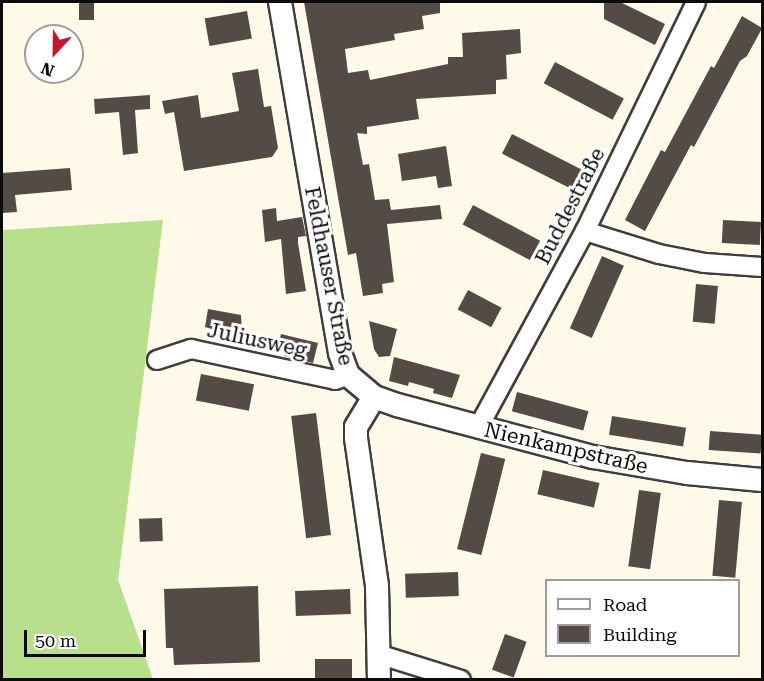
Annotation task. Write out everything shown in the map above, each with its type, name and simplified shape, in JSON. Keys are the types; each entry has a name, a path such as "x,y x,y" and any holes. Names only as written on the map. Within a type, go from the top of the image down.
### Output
{"street":[{"name":"Feldhauser Straße","path":"280,2 340,353 348,375 374,397"},
{"name":"Buddestraße","path":"478,428 585,231 696,2"},
{"path":"585,231 659,254 705,263 762,267"},
{"name":"Juliusweg","path":"157,360 190,349 334,380 348,375"},
{"path":"374,397 356,427 356,438 375,564 379,680"},
{"name":"Nienkampstraße","path":"374,397 478,428 593,457 687,473 762,480"},
{"path":"378,654 461,680"}],"green space":[{"path":"163,220 118,580 153,679 2,679 2,230"}],"building":[{"path":"79,2 94,2 94,20 79,20"},
{"path":"304,2 440,2 440,13 422,16 424,29 394,34 395,40 345,49 348,73 368,70 370,80 448,64 448,57 463,57 462,33 520,29 521,53 506,55 507,79 496,80 496,94 416,99 419,119 367,127 367,134 357,133 363,165 369,164 375,200 389,199 391,210 440,205 442,219 387,224 394,282 382,284 383,293 363,296 356,253 348,255"},
{"path":"604,2 620,2 665,24 655,45 604,19"},
{"path":"247,11 252,39 210,46 205,18"},
{"path":"742,16 762,28 747,56 740,61 694,147 691,145 645,231 625,220 661,150 665,152 711,66 714,68"},
{"path":"555,62 624,99 613,120 544,83"},
{"path":"258,69 264,107 271,106 278,148 272,157 184,171 174,112 165,114 162,101 198,95 201,118 239,111 232,73"},
{"path":"150,95 150,109 135,110 138,153 123,155 119,112 95,114 94,99"},
{"path":"512,134 581,169 572,189 502,154"},
{"path":"446,146 452,186 438,188 436,176 402,181 398,154"},
{"path":"70,168 72,190 15,195 17,212 2,213 2,173"},
{"path":"473,205 540,241 530,260 463,224"},
{"path":"276,208 277,221 302,217 306,236 298,237 298,243 306,291 286,294 281,239 265,242 262,210"},
{"path":"723,220 761,222 760,245 722,243"},
{"path":"602,256 624,266 592,338 570,328"},
{"path":"696,284 718,286 715,324 693,322"},
{"path":"468,290 502,308 491,327 458,309"},
{"path":"208,309 241,315 242,334 237,333 237,338 214,334 215,330 205,327"},
{"path":"369,321 397,329 390,356 379,357 374,349"},
{"path":"281,334 318,343 313,363 284,356 286,352 277,350"},
{"path":"394,357 460,375 452,398 433,393 434,389 409,382 408,386 389,381"},
{"path":"201,374 254,384 249,411 196,401"},
{"path":"517,392 588,411 583,430 512,411"},
{"path":"316,413 331,535 306,538 291,416"},
{"path":"612,416 686,428 683,446 609,435"},
{"path":"710,431 762,435 761,454 709,450"},
{"path":"481,453 505,459 481,555 457,549"},
{"path":"543,470 600,483 594,507 537,494"},
{"path":"639,490 661,493 650,569 628,566"},
{"path":"719,500 742,502 735,578 712,576"},
{"path":"162,518 163,541 140,542 139,519"},
{"path":"458,572 459,596 406,598 405,574"},
{"path":"258,586 260,662 174,665 173,648 166,648 164,589"},
{"path":"350,589 351,614 296,616 295,591"},
{"path":"505,634 527,642 514,678 492,670"},
{"path":"315,659 352,659 352,680 315,680"}]}
